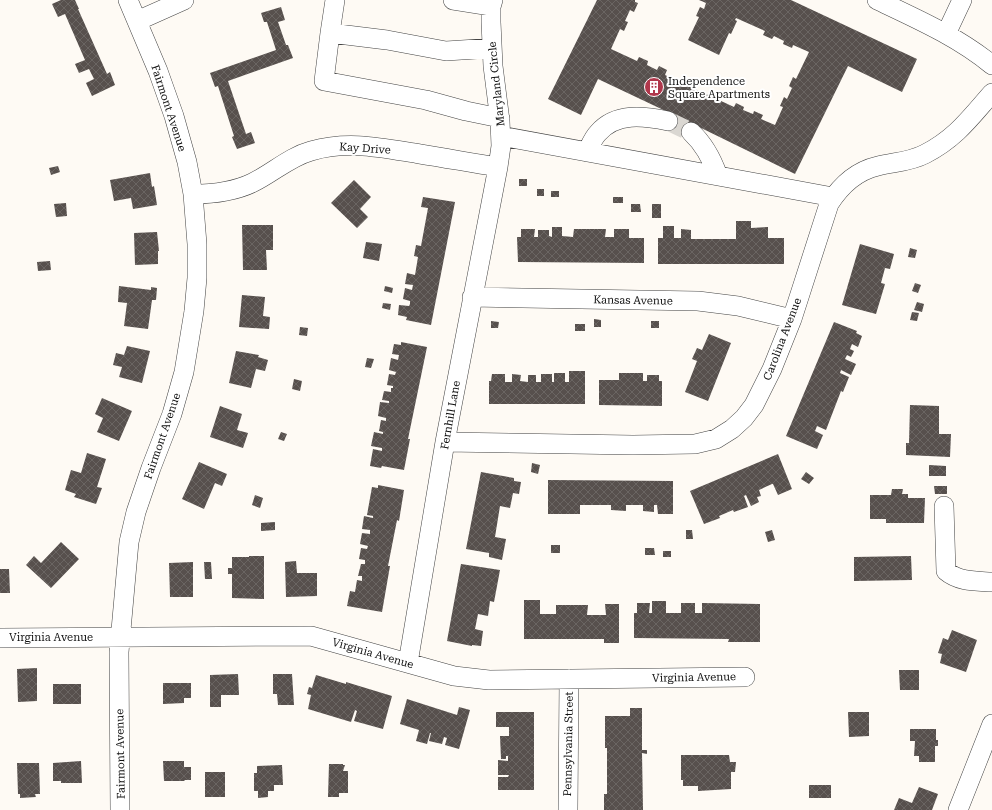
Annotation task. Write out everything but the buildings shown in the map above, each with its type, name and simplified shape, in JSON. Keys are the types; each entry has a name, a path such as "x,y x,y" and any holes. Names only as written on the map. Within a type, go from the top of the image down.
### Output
{"street":[{"name":"Fairmont Avenue","path":"120,810 119,652 131,535 136,512 172,414 184,372 194,311 197,278 197,244 193,194 187,162 174,116 158,70 128,0"},
{"path":"137,22 184,0"},
{"path":"335,0 324,81 426,100 466,111 500,127 587,152 834,197"},
{"path":"453,0 492,3"},
{"path":"877,0 966,45 992,65"},
{"path":"946,34 962,0"},
{"name":"Maryland Circle","path":"492,3 493,66 500,127 498,167"},
{"path":"330,33 387,40 446,52 492,48"},
{"name":"Carolina Avenue","path":"445,442 664,445 695,444 716,439 732,429 744,418 754,405 772,369 792,319 829,204 838,190 850,178 862,171 878,166 904,162 924,155 946,142 961,129 992,92"},
{"path":"587,152 601,129 606,125 625,117 650,117 668,120"},
{"path":"691,132 706,149 714,164 718,176"},
{"name":"Kay Drive","path":"193,194 214,194 234,190 253,183 289,160 310,151 331,146 374,146 498,167"},
{"name":"Fernhill Lane","path":"408,663 445,442 498,167"},
{"name":"Kansas Avenue","path":"472,296 698,301 738,306 792,319"},
{"path":"944,506 946,571 959,579 992,582"},
{"name":"Virginia Avenue","path":"0,638 311,636 454,676 489,680 745,677"},
{"name":"Pennsylvania Street","path":"568,810 569,679"},
{"path":"958,810 992,724"}],"tunnel":[{"path":"668,121 691,132"}],"place":[{"name":"Independence Square Apartments","path":"654,87"}]}
